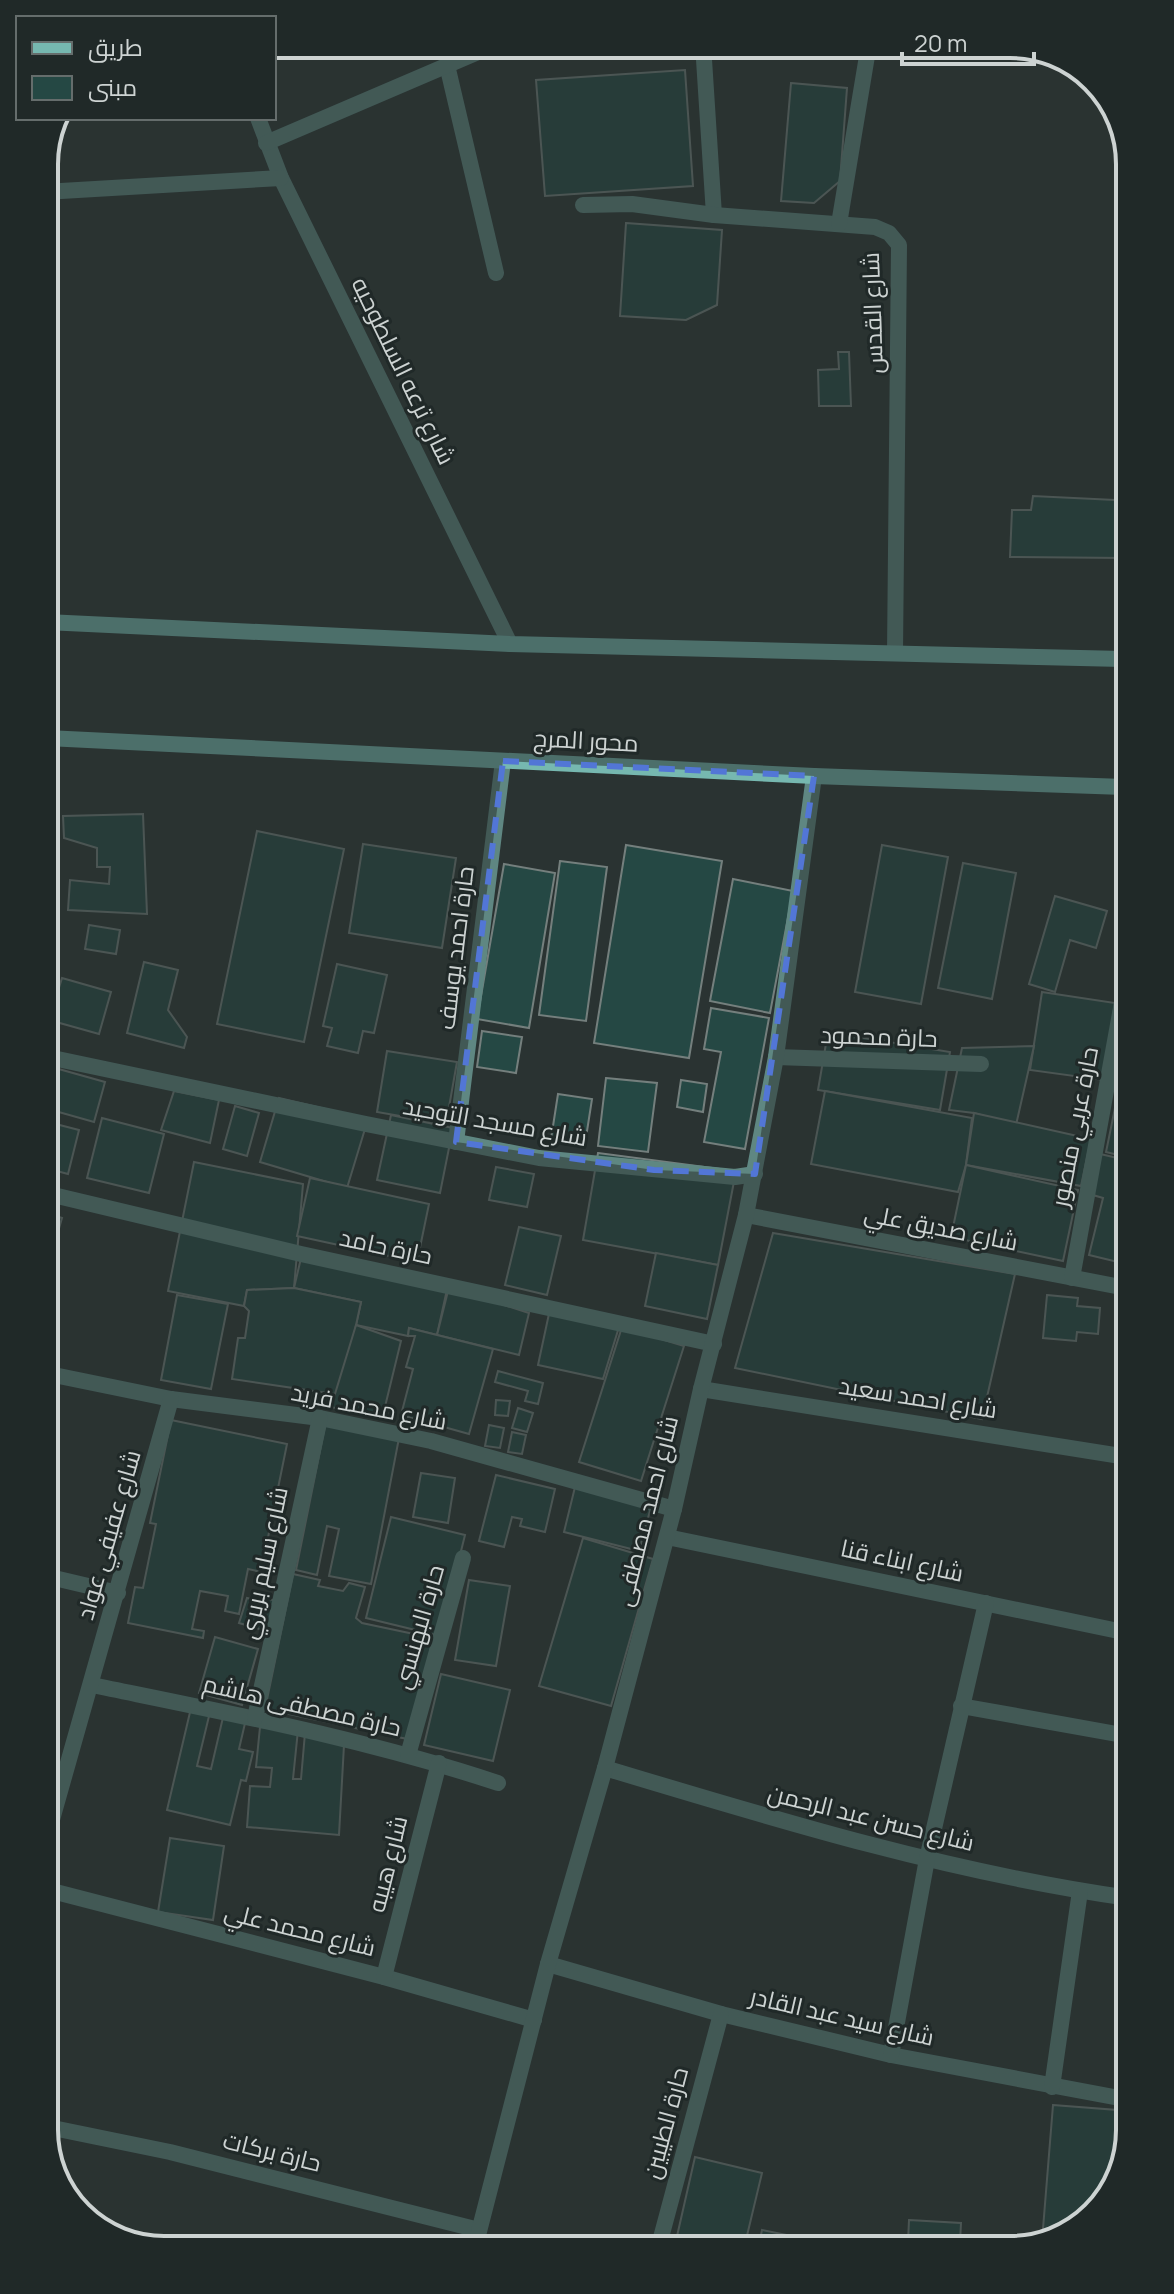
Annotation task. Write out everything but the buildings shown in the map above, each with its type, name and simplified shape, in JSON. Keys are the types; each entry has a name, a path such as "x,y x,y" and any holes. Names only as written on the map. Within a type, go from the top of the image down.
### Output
{"main road":[{"path":"58,623 510,644 1116,659"},
{"name":"محور المرج","path":"58,739 814,776 1116,787"}],"street":[{"path":"266,143 464,58"},
{"path":"704,58 714,215"},
{"path":"839,224 867,58"},
{"path":"447,65 496,273"},
{"name":"شارع ترعه السلطوحيه","path":"259,120 281,178 510,644"},
{"path":"58,191 281,178"},
{"name":"شارع القدس","path":"583,205 632,204 714,215 875,227 889,233 899,245 895,653"},
{"name":"حارة احمد يوسف","path":"456,1142 503,761"},
{"name":"شارع احمد مصطفى","path":"478,2236 548,1964 667,1537 746,1215 776,1057 814,776"},
{"name":"حارة عربي منصور","path":"1072,1278 1116,1036"},
{"name":"حارة محمود","path":"776,1057 981,1064"},
{"name":"شارع مسجد التوحيد","path":"58,1059 539,1158 735,1177 755,1174"},
{"name":"حارة حامد","path":"58,1196 301,1254 714,1344"},
{"name":"شارع صديق علي","path":"746,1215 1116,1286"},
{"name":"شارع محمد فريد","path":"58,1376 171,1399 320,1418 431,1441 674,1509"},
{"name":"شارع احمد سعيد","path":"701,1389 1116,1455"},
{"name":"شارع عفيفي عواد","path":"58,1799 171,1399"},
{"name":"شارع سليم بربري","path":"255,1718 320,1418"},
{"name":"شارع ابناء قنا","path":"667,1537 1116,1630"},
{"name":"حارة البهنسي","path":"408,1755 463,1558"},
{"path":"58,1579 118,1593"},
{"path":"891,2055 927,1859 986,1603"},
{"name":"حارة مصطفى هاشم","path":"92,1685 255,1718 439,1763 498,1783"},
{"path":"961,1706 1116,1734"},
{"name":"شارع هيبه","path":"384,1977 439,1763"},
{"name":"شارع حسن عبد الرحمن","path":"605,1768 760,1815 927,1859 1116,1896"},
{"path":"1052,2087 1080,1891"},
{"name":"شارع محمد علي","path":"58,1893 384,1977 534,2020"},
{"name":"شارع سيد عبد القادر","path":"548,1964 721,2014 891,2055 1116,2098"},
{"name":"حارة الطيبين","path":"661,2236 721,2014"},
{"name":"حارة بركات","path":"58,2129 185,2155 479,2230"}],"highlighted area":[{"path":"503,761 814,776 755,1174 654,1170 456,1142"}]}
